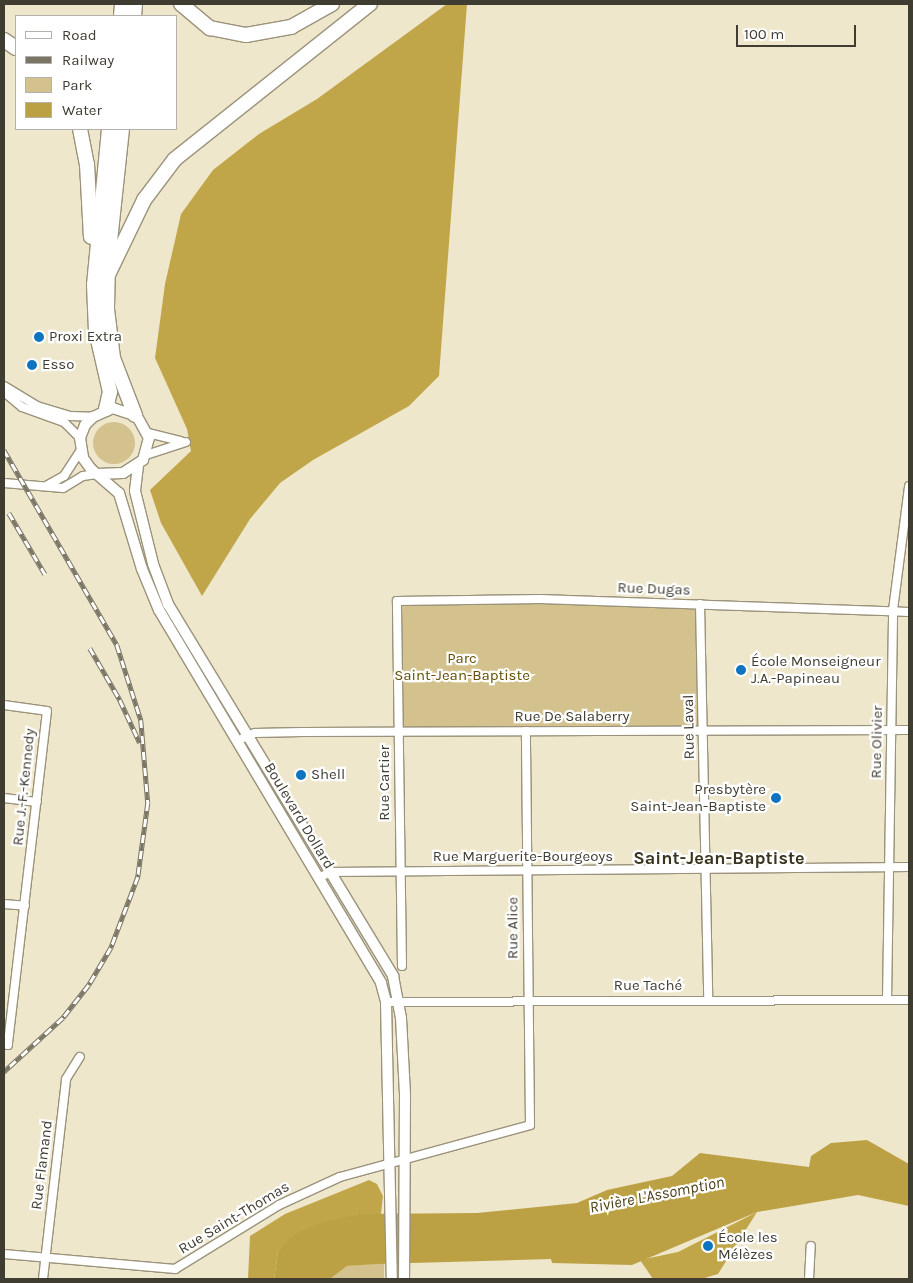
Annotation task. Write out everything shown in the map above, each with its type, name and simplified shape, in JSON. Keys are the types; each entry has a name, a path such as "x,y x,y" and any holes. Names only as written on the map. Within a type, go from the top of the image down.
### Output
{"highway":[{"path":"181,4 210,28 246,35 291,27 332,4"},
{"path":"100,277 144,200 175,158 370,4"},
{"path":"4,40 15,47"},
{"path":"80,130 87,164 100,277 114,358 135,415"},
{"path":"106,409 110,392 96,331 109,130"},
{"path":"100,277 122,130"}],"main road":[{"path":"116,408 135,415 148,433 146,455 138,466 122,473 97,474 86,464 80,451 80,438 85,425 93,417 106,409 116,408"},
{"name":"Boulevard Dollard","path":"138,466 135,491 158,580 176,618 393,976 400,1000 407,1268 404,1279"},
{"name":"Boulevard Dollard","path":"97,474 114,487 121,497 138,558 158,610 369,960 386,1002 392,1279"}],"street":[{"path":"4,386 37,406 70,416 93,417"},
{"path":"4,392 22,407 64,422 80,438"},
{"path":"146,455 186,442 148,433"},
{"path":"44,487 64,476 80,451"},
{"path":"4,483 66,487 83,476 97,474"},
{"name":"Rue Olivier","path":"888,1000 893,610 909,486"},
{"name":"Rue Dugas","path":"397,601 540,599 909,612"},
{"name":"Rue Cartier","path":"397,601 399,872 402,966"},
{"name":"Rue Laval","path":"700,604 708,1000"},
{"name":"Rue J.-F.-Kennedy","path":"4,705 46,711 25,906 6,1045"},
{"name":"Rue De Salaberry","path":"237,742 247,736 293,732 909,730"},
{"name":"Rue Alice","path":"526,731 530,1125"},
{"path":"4,798 37,802"},
{"name":"Rue Marguerite-Bourgeoys","path":"319,878 330,872 909,867"},
{"path":"4,904 25,906"},
{"name":"Rue Taché","path":"386,1002 400,1000 909,1000"},
{"name":"Rue Flamand","path":"43,1279 66,1079 80,1056"},
{"name":"Rue Saint-Thomas","path":"4,1254 175,1268 279,1205 340,1177 530,1125"},
{"path":"809,1279 811,1246"}],"green space":[{"path":"118,422 126,425 132,431 135,443 132,455 126,461 110,464 102,461 96,455 93,439 96,431 102,425"},
{"name":"Parc Saint-Jean-Baptiste","path":"397,601 700,604 703,730 398,731"},
{"path":"384,1263 384,1279 330,1279 347,1266"}],"shaded area":[{"path":"447,4 467,4 439,376 409,406 313,460 280,483 250,519 202,596 161,523 150,490 191,451 187,429 155,358 165,284 181,214 213,170 259,134 317,99"},
{"path":"369,1180 377,1184 383,1196 381,1214 358,1214 303,1229 278,1252 274,1279 248,1279 250,1236 285,1214"},
{"path":"757,1212 718,1274 701,1279 653,1279 640,1260 678,1252"}],"water":[{"name":"Rivière L'Assomption","path":"867,1140 909,1164 909,1206 858,1195 757,1212 632,1265 552,1263 551,1259 377,1264 347,1266 330,1279 274,1279 278,1252 290,1238 303,1229 327,1221 358,1214 477,1213 577,1203 607,1190 672,1176 700,1153 809,1167 811,1156 831,1143"}],"railway":[{"path":"4,450 117,645 141,720 148,803 138,877 111,948 89,985 63,1018 4,1072"},
{"path":"9,513 45,574"},
{"path":"90,648 120,700 140,743"}],"place":[{"name":"Proxi Extra","path":"39,337"},
{"name":"Esso","path":"32,365"},
{"name":"École Monseigneur J.A.-Papineau","path":"741,670"},
{"name":"Shell","path":"301,775"},
{"name":"Presbytère Saint-Jean-Baptiste","path":"776,798"},
{"name":"École les Mélèzes","path":"708,1246"}],"district":[{"name":"Saint-Jean-Baptiste","path":"719,858"}]}
